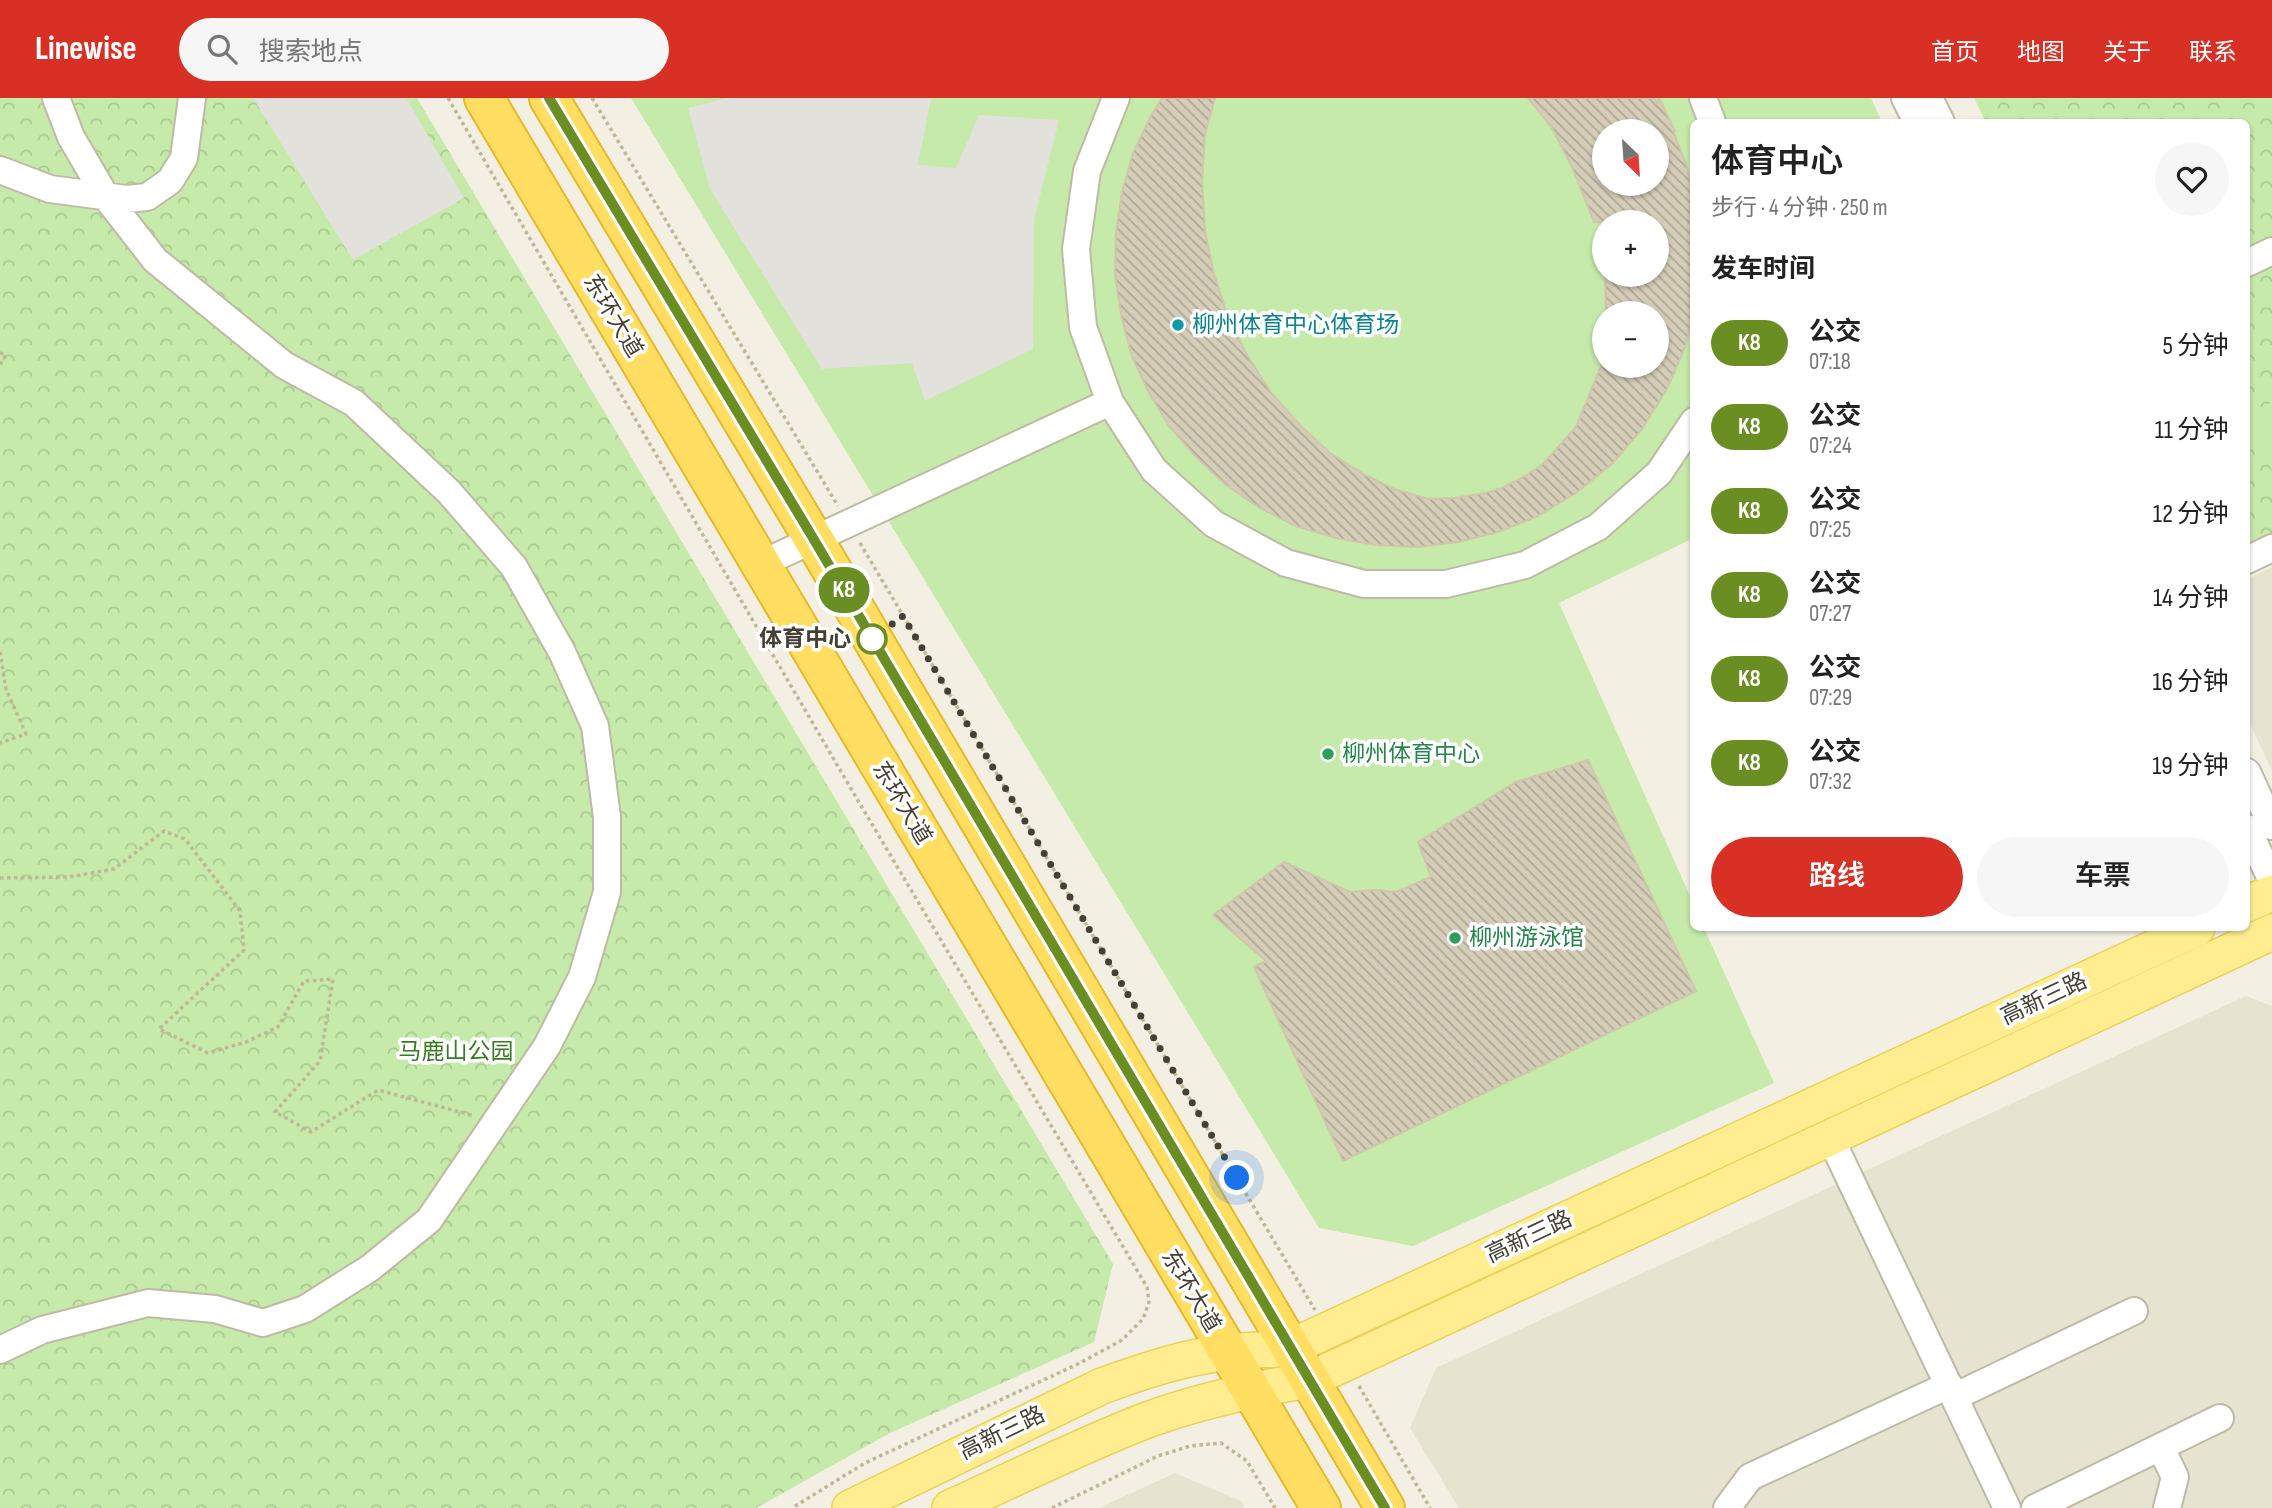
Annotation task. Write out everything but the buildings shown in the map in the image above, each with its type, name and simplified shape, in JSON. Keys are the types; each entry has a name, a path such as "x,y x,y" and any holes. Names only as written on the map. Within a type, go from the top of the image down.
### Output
{"highway":[{"name":"东环大道","path":"484,98 1321,1508"},
{"path":"549,98 813,538 1385,1508"}],"main road":[{"path":"2250,903 2272,893"},
{"name":"高新三路","path":"850,1508 1102,1386 1139,1372 1227,1353 1289,1348 2191,931"},
{"name":"高新三路","path":"950,1508 1149,1420 1251,1390 1309,1380 2272,932"}],"street":[{"path":"0,1350 41,1330 148,1304 215,1309 263,1323 305,1310 370,1268 429,1220 547,1046 582,977 607,892 607,817 594,726 562,652 514,567 449,492 354,403 284,365 155,260 106,197 71,137 56,98"},
{"path":"0,170 50,190 126,200 147,197 170,181 184,158 192,98"},
{"path":"1116,98 1087,171 1076,249 1083,327 1110,402 1154,470 1214,524 1286,563 1364,584 1446,584 1525,565 1598,527 1659,473 1690,427"},
{"path":"1703,98 1711,119"},
{"path":"1905,98 1916,119"},
{"path":"1929,98 1940,119"},
{"path":"2250,262 2272,251"},
{"path":"761,564 1110,402"},
{"path":"2250,559 2272,548"},
{"path":"2250,778 2272,826"},
{"path":"2250,834 2272,881"},
{"path":"1830,1138 2007,1508"},
{"path":"1727,1508 1750,1477 2134,1311"},
{"path":"2035,1508 2220,1418"},
{"path":"2161,1448 2175,1477 2167,1508"}],"path":[{"path":"448,98 857,799 1147,1287 1149,1302 1143,1319 1122,1340 1080,1363 864,1463 792,1508"},
{"path":"592,98 1327,1331"},
{"path":"0,353 6,355 0,365"},
{"path":"0,652 6,689 26,734 0,743"},
{"path":"0,878 69,877 114,869 164,831 185,839 240,911 244,950 159,1029 208,1053 246,1042 278,1027 304,981 332,979 320,1061 275,1112 311,1132 378,1090 468,1116 498,1119"},
{"path":"1346,1363 1430,1508"},
{"path":"1052,1508 1158,1456 1190,1446 1221,1443 1247,1461 1275,1508"}],"shaded area":[{"path":"253,98 406,98 464,198 353,260"},
{"path":"727,98 931,98 918,165 956,168 979,115 1059,120 1034,220 1033,349 925,401 912,363 822,369 710,189 688,108"},
{"path":"2272,567 2272,771 2250,723 2250,578"},
{"path":"2246,996 2272,1006 2272,1508 1459,1508 1410,1428 1436,1368"},
{"path":"1175,1473 1241,1501 1245,1508 1099,1508"}],"green space":[{"name":"马鹿山公园","path":"0,98 417,98 1113,1264 1094,1342 890,1433 756,1508 0,1508"},
{"name":"柳州体育中心","path":"631,98 1871,98 1881,119 1690,119 1690,540 1559,603 1690,896 1690,931 1705,931 1774,1083 1413,1246 1319,1228"},
{"path":"1974,98 2272,98 2272,539 2250,550 2250,119 1984,119"},
{"path":"2272,402 2272,471 2250,424 2250,413"}],"bus line":[{"name":"K8","path":"549,98 813,538 1385,1508"}],"place":[{"name":"柳州体育中心体育场","path":"1178,325"},
{"name":"体育中心","path":"872,639"},
{"name":"柳州体育中心","path":"1328,754"},
{"name":"柳州游泳馆","path":"1455,938"}],"route":[{"path":"872,639 903,616 1237,1178"}]}
